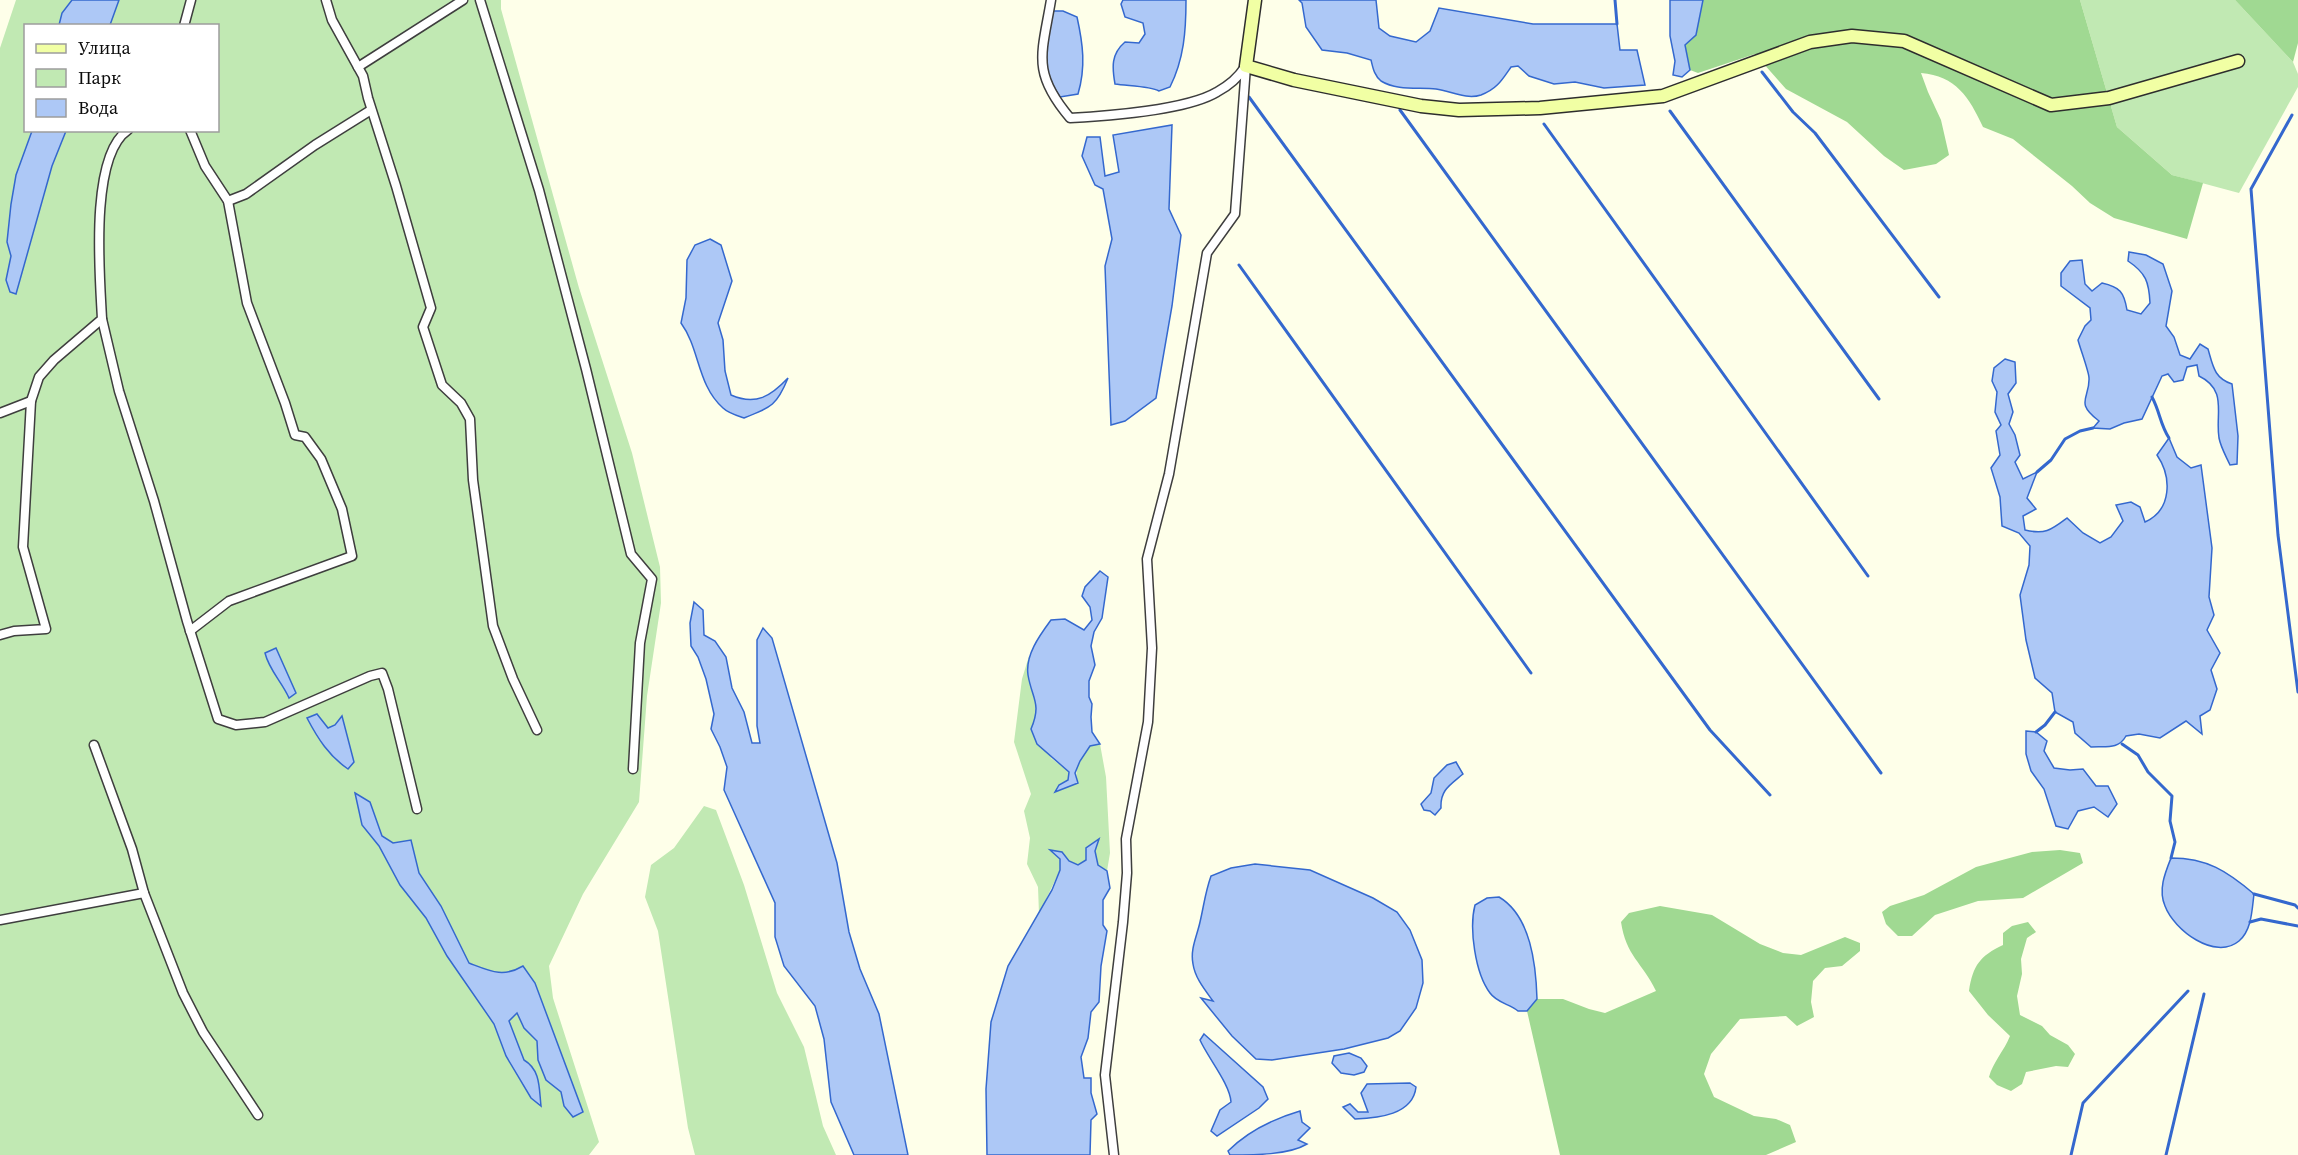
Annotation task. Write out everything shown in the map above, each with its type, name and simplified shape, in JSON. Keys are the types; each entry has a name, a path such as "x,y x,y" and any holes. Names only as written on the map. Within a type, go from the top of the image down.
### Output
{"street":[{"path":"185,24 191,0"},
{"path":"326,0 332,21 363,76 431,308 423,327 442,385 461,403 470,419 473,480 494,626 513,679 537,730"},
{"path":"358,67 463,0"},
{"path":"480,0 539,190 631,554 652,579 640,643 633,769"},
{"path":"1051,0 1040,58 1044,76 1059,104 1070,118 1185,104 1216,93 1238,77 1246,66"},
{"path":"1114,1155 1105,1075 1124,922 1127,873 1126,838 1148,722 1152,648 1147,559 1169,474 1207,253 1235,214 1246,66 1255,0"},
{"path":"1246,66 1294,80 1421,106 1459,110 1540,108 1663,96 1810,42 1852,36 1904,41 2051,105 2109,98 2238,61"},
{"path":"228,201 246,194 315,145 372,110"},
{"path":"126,132 113,151 104,177 99,239 102,319 119,391 218,719 236,725 265,722 370,676 382,674 388,689 417,809"},
{"path":"190,631 229,601 352,556 342,509 321,459 304,437 295,435 247,303 228,201 205,166 191,132"},
{"path":"0,635 15,631 46,629 23,547 31,400 39,377 54,360 102,319"},
{"path":"0,413 31,400"},
{"path":"94,745 132,849 144,893 183,993 203,1032 258,1115"},
{"path":"0,920 144,893"}],"green space":[{"path":"16,0 501,0 501,9 579,288 632,453 660,567 661,603 647,696 639,802 583,894 549,966 553,998 599,1142 589,1155 0,1155 0,48"},
{"path":"1703,0 2080,0 2117,127 2172,175 2203,183 2187,239 2114,218 2090,203 2013,139 1983,127 1960,90 1943,78 1921,73 1941,120 1949,155 1936,164 1904,170 1884,156 1847,122 1786,89 1755,54 1698,73 1690,70 1685,45 1696,35"},
{"path":"2080,0 2235,0 2293,62 2298,74 2298,87 2239,193 2172,175 2117,127"},
{"path":"2235,0 2298,0 2298,43 2293,62"},
{"path":"1029,656 1028,674 1035,694 1037,715 1051,758 1069,772 1068,780 1059,785 1056,791 1078,783 1076,772 1081,759 1090,746 1100,744 1106,777 1110,853 1107,871 1098,865 1095,851 1099,840 1086,860 1078,865 1069,861 1062,852 1052,851 1060,859 1060,870 1039,914 1038,887 1027,864 1030,838 1024,811 1031,794 1014,742 1022,679"},
{"path":"704,806 716,810 744,885 777,993 804,1047 823,1126 836,1155 695,1155 688,1128 658,931 645,897 651,865 674,848"},
{"path":"2060,850 2080,853 2083,863 2023,898 1978,901 1935,915 1912,936 1898,936 1886,924 1882,912 1890,906 1924,895 1976,867 2032,852"},
{"path":"1660,906 1712,915 1760,944 1783,953 1801,955 1845,937 1860,943 1860,951 1842,966 1825,968 1813,981 1811,1002 1814,1017 1797,1026 1786,1016 1740,1019 1711,1054 1704,1074 1714,1097 1754,1116 1776,1119 1790,1125 1796,1142 1766,1155 1560,1155 1527,1011 1537,999 1563,999 1605,1013 1656,991 1631,951 1623,934 1621,922 1629,913"},
{"path":"2028,922 2036,932 2027,938 2021,959 2022,974 2017,996 2020,1015 2042,1026 2050,1035 2068,1045 2075,1054 2068,1067 2056,1066 2026,1072 2022,1084 2011,1091 1997,1085 1989,1077 2010,1036 1988,1015 1969,991 1975,968 1989,953 2003,945 2003,933 2012,926"}],"water":[{"path":"72,0 119,0 110,24 59,24 62,13"},
{"path":"1123,0 1186,0 1183,45 1170,87 1159,91 1115,84 1113,66 1117,51 1125,42 1139,43 1145,34 1143,23 1125,17 1121,4"},
{"path":"1299,0 1376,0 1379,28 1390,36 1416,42 1430,31 1439,8 1533,24 1617,24 1620,50 1637,50 1645,85 1604,88 1575,82 1554,84 1529,76 1518,66 1511,67 1491,90 1475,96 1464,96 1436,89 1394,86 1379,79 1371,60 1347,53 1322,50 1306,27 1302,3"},
{"path":"1670,0 1703,0 1696,35 1685,45 1690,70 1682,77 1673,75 1675,61 1670,36"},
{"path":"1053,11 1063,11 1077,17 1083,56 1078,94 1060,97 1048,75 1045,56"},
{"path":"1172,125 1169,209 1181,235 1172,306 1156,398 1125,421 1111,425 1105,266 1112,239 1103,189 1095,185 1082,156 1087,137 1100,137 1105,176 1119,172 1113,135"},
{"path":"32,132 66,132 52,166 16,294 10,292 6,280 11,256 7,242 16,175"},
{"path":"710,239 721,245 732,281 718,323 723,340 725,371 731,395 748,400 756,399 769,394 788,378 777,400 761,411 744,418 723,408 708,389 692,344 681,323 686,298 687,260 695,245"},
{"path":"2129,252 2146,255 2163,264 2172,291 2166,326 2174,337 2180,355 2190,359 2200,344 2208,349 2218,375 2232,384 2238,436 2237,464 2230,465 2222,449 2218,429 2217,395 2214,388 2199,376 2197,365 2187,367 2183,380 2174,382 2168,374 2162,376 2142,419 2110,429 2093,428 2099,421 2091,415 2085,405 2089,378 2078,340 2091,320 2090,308 2061,286 2061,273 2070,261 2082,260 2085,284 2092,291 2102,283 2113,286 2123,295 2127,310 2141,314 2150,303 2149,289 2143,274 2128,261"},
{"path":"2005,359 2015,362 2016,383 2008,394 2013,412 2009,424 2015,435 2020,455 2015,462 2023,479 2037,472 2027,498 2036,509 2023,516 2025,530 2038,532 2048,530 2067,518 2083,533 2100,543 2111,537 2123,521 2116,505 2131,502 2140,507 2145,522 2160,510 2165,501 2167,483 2157,455 2169,438 2177,457 2191,468 2201,465 2212,548 2209,597 2214,615 2207,630 2220,653 2211,670 2217,689 2210,710 2200,716 2202,734 2186,721 2160,738 2139,734 2126,736 2115,745 2091,747 2075,733 2073,722 2055,712 2052,693 2035,678 2026,640 2020,595 2029,565 2030,546 2019,533 2002,526 2000,497 1991,468 2000,455 1996,431 2001,425 1995,412 1997,392 1992,381 1994,368"},
{"path":"1100,571 1108,577 1102,618 1094,632 1091,646 1095,665 1089,681 1089,697 1092,704 1092,732 1100,744 1090,746 1080,761 1075,773 1078,783 1055,792 1059,785 1068,780 1069,772 1037,744 1031,729 1036,707 1028,675 1029,660 1034,646 1051,620 1065,619 1084,630 1092,620 1090,607 1082,596 1085,587"},
{"path":"694,602 703,610 704,635 715,641 726,657 732,688 744,712 752,743 760,743 757,726 757,640 763,628 772,638 837,863 849,932 860,969 879,1014 908,1155 854,1155 831,1102 824,1039 815,1006 784,966 775,937 775,903 724,790 727,767 711,729 714,714 706,679 698,657 691,646 690,623"},
{"path":"276,648 296,693 289,698 269,665 265,653"},
{"path":"317,714 328,728 335,725 342,716 354,762 348,769 330,753 311,726 307,718"},
{"path":"2026,731 2036,732 2047,741 2044,751 2054,768 2083,769 2096,786 2108,786 2117,804 2108,817 2094,807 2078,811 2068,829 2056,826 2044,789 2031,771 2026,754"},
{"path":"1456,762 1463,774 1444,792 1441,808 1435,815 1424,810 1421,804 1431,793 1434,778 1447,765"},
{"path":"355,793 370,802 382,836 393,843 411,840 419,873 441,906 469,963 496,972 509,972 523,966 535,983 583,1112 573,1117 564,1106 561,1092 546,1080 538,1060 537,1041 524,1028 517,1013 509,1021 524,1060 530,1064 536,1074 541,1106 531,1098 506,1056 494,1024 447,956 426,918 400,885 379,846 362,825"},
{"path":"1099,839 1095,851 1098,865 1107,871 1110,888 1103,900 1103,925 1107,931 1101,966 1099,1002 1091,1012 1088,1038 1081,1057 1084,1078 1091,1078 1091,1093 1097,1114 1091,1120 1090,1155 987,1155 986,1089 991,1022 1008,966 1052,890 1060,870 1060,859 1050,850 1062,852 1069,861 1078,865 1086,860 1086,848"},
{"path":"2171,858 2195,860 2216,867 2254,894 2249,925 2239,941 2229,946 2207,945 2186,933 2177,924 2165,906 2162,894"},
{"path":"1255,864 1310,870 1373,898 1397,912 1410,930 1422,960 1423,983 1416,1008 1400,1031 1388,1038 1344,1049 1272,1060 1256,1059 1232,1036 1201,998 1213,1001 1194,969 1193,948 1211,876 1231,868"},
{"path":"1499,897 1510,905 1518,916 1530,942 1537,999 1527,1011 1518,1011 1493,996 1480,974 1477,962 1473,938 1475,905 1487,898"},
{"path":"1204,1034 1263,1087 1268,1099 1259,1108 1217,1136 1211,1131 1220,1110 1231,1102 1223,1079 1200,1040"},
{"path":"1349,1053 1361,1058 1367,1066 1364,1072 1354,1075 1341,1073 1332,1063 1334,1056"},
{"path":"1410,1083 1416,1087 1413,1096 1408,1104 1393,1113 1374,1118 1355,1119 1343,1107 1350,1104 1358,1112 1368,1112 1361,1093 1367,1084"},
{"path":"1300,1111 1302,1122 1310,1128 1298,1140 1307,1144 1281,1152 1230,1155 1228,1151 1252,1132"}],"waterway":[{"path":"1615,0 1617,24"},
{"path":"1762,72 1793,112 1815,133 1939,297"},
{"path":"1249,97 1710,730 1770,795"},
{"path":"1400,110 1881,773"},
{"path":"1670,111 1879,399"},
{"path":"2292,115 2251,189 2278,535 2298,692"},
{"path":"1544,124 1868,576"},
{"path":"1239,265 1531,673"},
{"path":"2152,397 2169,438"},
{"path":"2037,472 2051,460 2065,439 2080,431 2093,428"},
{"path":"2036,732 2055,712"},
{"path":"2122,744 2138,755 2148,772 2172,796 2170,821 2175,842 2171,858"},
{"path":"2254,894 2295,905 2298,908"},
{"path":"2250,922 2261,919 2298,926"},
{"path":"2071,1155 2083,1103 2188,991"},
{"path":"2166,1155 2204,994"}]}
